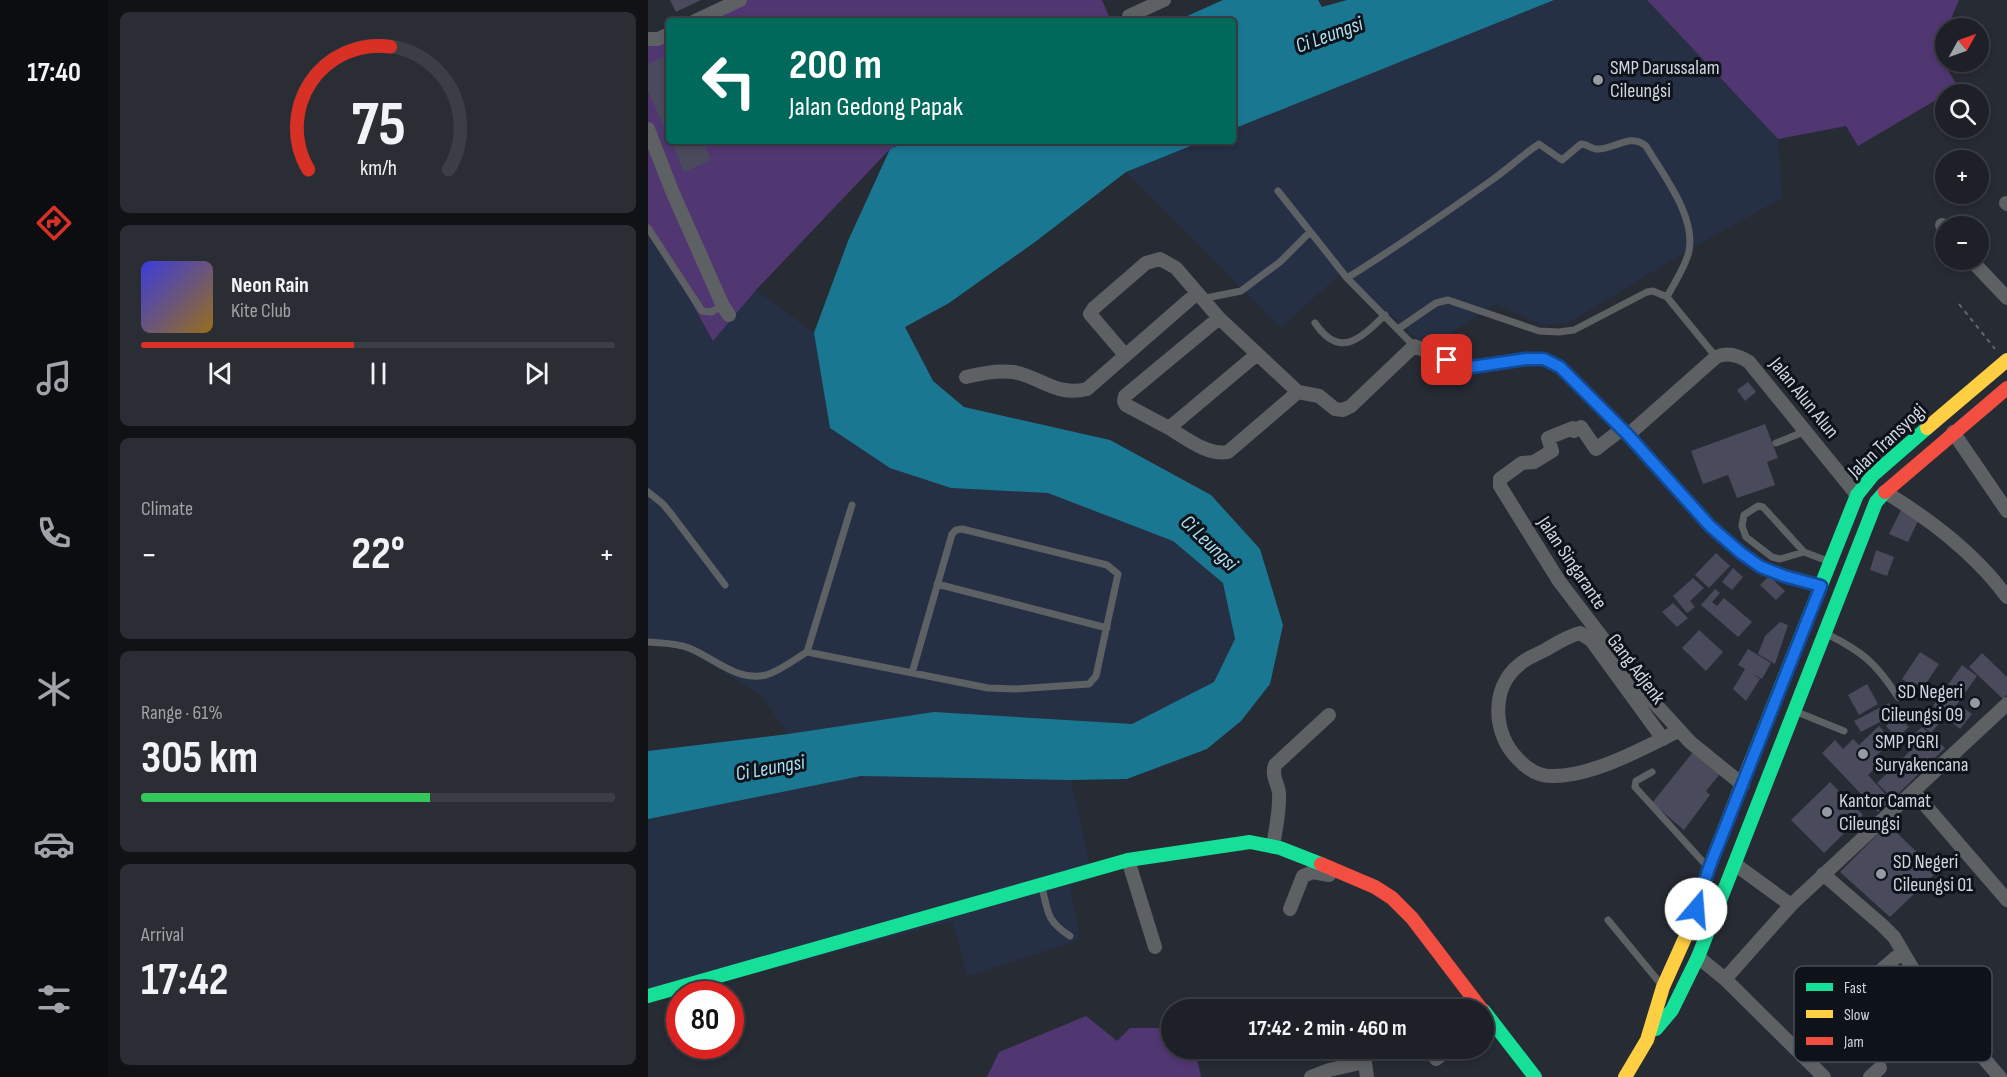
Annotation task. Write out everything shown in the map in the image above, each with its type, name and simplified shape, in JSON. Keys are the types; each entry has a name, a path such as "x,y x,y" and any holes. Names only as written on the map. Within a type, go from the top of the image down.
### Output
{"main road":[{"name":"Jalan Transyogi","path":"1647,1040 1663,987 1689,929 1709,868 1857,495 1873,476 1896,455 2006,361"},
{"name":"Jalan Transyogi","path":"1647,1040 1672,1010 1698,957 1736,865 1876,502 1953,432 2007,388"},
{"path":"648,996 1128,860 1250,842 1273,846 1339,871 1375,887 1392,898 1412,918 1472,999"},
{"path":"1494,1027 1535,1077"},
{"path":"1625,1077 1647,1040"}],"street":[{"path":"699,18 719,4 740,0"},
{"path":"1129,16 1164,0"},
{"path":"648,39 658,39 666,35"},
{"path":"648,129 672,191 726,311"},
{"path":"1125,355 1090,314 1146,263 1151,260 1165,260 1176,268 1198,296 1256,355 1298,392 1319,396 1335,409 1343,410 1351,406 1414,346 1472,367 1526,359 1544,359 1560,367 1625,432 1710,526 1741,553 1761,567 1821,586"},
{"path":"1980,270 2007,298"},
{"path":"966,377 990,371 1015,372 1046,385 1078,391 1087,389 1198,296"},
{"path":"1219,318 1125,396 1126,405 1207,449 1222,453 1228,452 1298,392"},
{"name":"Jalan Alun Alun","path":"1716,357 1723,354 1730,355 1741,357 1749,362 1857,495"},
{"path":"1170,428 1256,355"},
{"path":"1625,432 1716,357"},
{"name":"Jalan Singarante","path":"1625,432 1596,448 1581,427 1548,438 1552,451 1534,462 1522,463 1500,479 1500,486 1530,537 1575,604 1640,687 1678,731 1708,759 1743,785"},
{"path":"1953,432 2007,511"},
{"path":"1885,492 1935,524 1979,563 2007,597"},
{"name":"Gang Adjenk","path":"1663,739 1591,640 1580,633 1518,665 1498,699 1498,719 1503,738 1516,758 1533,772 1541,775 1554,777 1595,768 1632,754 1663,739 1678,731"},
{"path":"1725,979 1791,905 2007,704"},
{"path":"1273,846 1279,803 1275,765 1329,715"},
{"path":"1913,791 2007,900"},
{"path":"1128,860 1155,947"},
{"path":"1736,865 1791,905"},
{"path":"1290,909 1303,876 1313,872 1331,875 1339,871"},
{"path":"1823,874 1894,937 1911,966"},
{"path":"1886,966 1902,952"},
{"path":"1698,957 1725,979 1794,1047"},
{"path":"1311,1077 1354,1059"},
{"path":"1364,1059 1367,1077"},
{"path":"1809,1062 1824,1077"},
{"path":"1987,1062 2000,1077"}],"lane":[{"path":"1347,278 1410,239 1539,144 1562,160 1581,144 1598,150 1633,140 1640,141 1646,146 1685,214 1690,237 1689,254 1666,297"},
{"path":"1278,191 1347,278 1414,346"},
{"path":"648,228 702,311 726,311"},
{"path":"1198,296 1241,291 1280,262 1310,232"},
{"path":"1398,329 1442,300 1448,300 1539,330 1559,332 1574,330 1653,291 1666,297 1716,357"},
{"path":"1315,323 1331,340 1347,342 1363,336 1385,315"},
{"path":"1776,442 1806,430"},
{"path":"648,492 672,515 725,585"},
{"path":"807,652 852,505"},
{"path":"1804,552 1780,559 1772,557 1746,537 1742,526 1744,515 1758,506 1763,507 1804,552 1831,562"},
{"path":"648,642 689,647 734,672 758,675 772,672 807,652 912,673 988,688 1015,689 1089,684 1095,676 1118,574 1107,565 962,529 956,530 952,534 912,673"},
{"path":"937,584 1107,628"},
{"path":"1825,633 1857,649 1868,658 1880,670 1898,697"},
{"path":"1795,711 1844,731"},
{"path":"1652,772 1636,782 1635,787 1709,868"},
{"path":"1042,885 1048,916 1058,928 1070,936"},
{"path":"1608,920 1663,987"}],"path":[{"path":"1959,304 2006,361"}],"shaded area":[{"path":"738,0 1102,0 1110,18 696,18"},
{"path":"1554,0 1647,0 1778,139 1782,198 1692,248 1568,323 1542,325 1496,304 1428,348 1342,272 1281,328 1126,172 1196,144 1236,144 1236,128"},
{"path":"1647,0 1959,0 1951,18 1935,18 1935,72 1949,72 1956,84 1935,84 1935,101 1858,146 1846,126 1778,139"},
{"path":"666,30 666,144 901,144 890,149 756,290 713,341 648,224 648,38"},
{"path":"648,224 713,341 756,290 814,333 830,428 951,488 1048,493 1173,541 1223,583 1235,639 1214,682 1132,724 934,712 788,734 762,696 688,650 648,644"},
{"path":"861,776 1071,780 1093,879 1070,885 1080,939 968,976 952,921 727,981 666,981 666,997 648,1002 648,817"},
{"path":"1086,1016 1117,1041 1130,1028 1158,1028 1161,1030 1161,1059 1197,1059 1201,1077 987,1077 999,1052"}],"water":[{"name":"Ci Leungsi","path":"1223,0 1318,0 1322,7 1347,0 1554,0 1236,128 1236,18 1183,18"},
{"name":"Ci Leungsi","path":"901,144 1196,144 1126,172 1035,242 949,303 905,327 933,381 964,407 1110,440 1211,495 1260,549 1283,625 1270,684 1241,721 1207,749 1127,779 861,776 648,819 648,751 788,734 934,712 1132,724 1214,682 1235,639 1223,583 1173,541 1048,493 951,488 890,468 830,428 814,333 848,241 890,149"}],"building":[{"path":"670,0 701,0 676,12"},
{"path":"665,56 666,58 666,131 648,91 648,64"},
{"path":"672,144 704,144 711,160 684,172"},
{"path":"1748,382 1756,392 1745,401 1737,390"},
{"path":"1765,424 1778,458 1767,462 1775,485 1737,498 1728,475 1703,484 1691,451"},
{"path":"1902,508 1920,517 1908,542 1889,534"},
{"path":"1876,550 1894,557 1887,576 1870,570"},
{"path":"1716,553 1730,566 1709,588 1695,575"},
{"path":"1733,568 1743,577 1732,590 1722,582"},
{"path":"1769,576 1785,591 1776,600 1760,585"},
{"path":"1693,578 1704,588 1690,601 1695,607 1687,613 1673,596"},
{"path":"1715,589 1720,593 1712,602 1717,606 1724,598 1752,622 1738,637 1701,605"},
{"path":"1673,603 1688,618 1677,627 1662,612"},
{"path":"1780,622 1788,625 1775,664 1758,654 1765,636"},
{"path":"1699,630 1723,652 1706,671 1682,648"},
{"path":"1748,649 1771,663 1762,679 1752,673 1760,679 1746,701 1733,689 1745,669 1738,665"},
{"path":"1920,652 1939,664 1921,691 1902,679"},
{"path":"1982,653 2007,677 2007,695 2003,699 1969,667"},
{"path":"1962,665 1977,676 1948,717 1933,706"},
{"path":"1867,684 1878,704 1859,715 1848,695"},
{"path":"1889,703 1895,714 1861,732 1854,721"},
{"path":"1961,706 1972,714 1960,729 1950,721"},
{"path":"1928,710 1941,721 1931,733 1918,722"},
{"path":"1897,715 1909,727 1897,738 1886,726"},
{"path":"1879,726 1892,741 1873,759 1879,765 1868,775 1891,800 1878,812 1822,753 1835,740 1843,749 1853,739 1859,745"},
{"path":"1922,727 1945,748 1893,799 1877,783 1911,750 1905,743"},
{"path":"1693,752 1720,774 1706,791 1710,795 1684,830 1652,803"},
{"path":"1830,782 1863,815 1824,853 1791,820"},
{"path":"1888,824 1937,872 1890,917 1840,872"}],"traffic: fast":[{"path":"1751,761 1857,495 1873,475 1927,428"},
{"path":"1656,1029 1672,1010 1698,957 1876,502 1885,492"},
{"path":"648,996 1128,860 1250,842 1280,848 1321,864"},
{"path":"1494,1024 1535,1077"}],"traffic: slow":[{"path":"1927,428 2007,360"},
{"path":"1625,1077 1647,1040 1663,987 1689,929 1709,868 1751,761"}],"traffic: jam":[{"path":"1885,492 2007,388"},
{"path":"1321,864 1375,887 1392,898 1412,918 1474,999"}],"place":[{"name":"SMP Darussalam Cileungsi","path":"1598,80"},
{"name":"SD Negeri Cileungsi 09","path":"1975,703"},
{"name":"SMP PGRI Suryakencana","path":"1863,754"},
{"name":"Kantor Camat Cileungsi","path":"1827,812"},
{"name":"SD Negeri Cileungsi 01","path":"1881,874"}],"route":[{"path":"1447,360 1472,367 1526,359 1544,359 1560,367 1628,435 1710,526 1741,553 1761,567 1821,586 1709,868 1696,909"}]}
